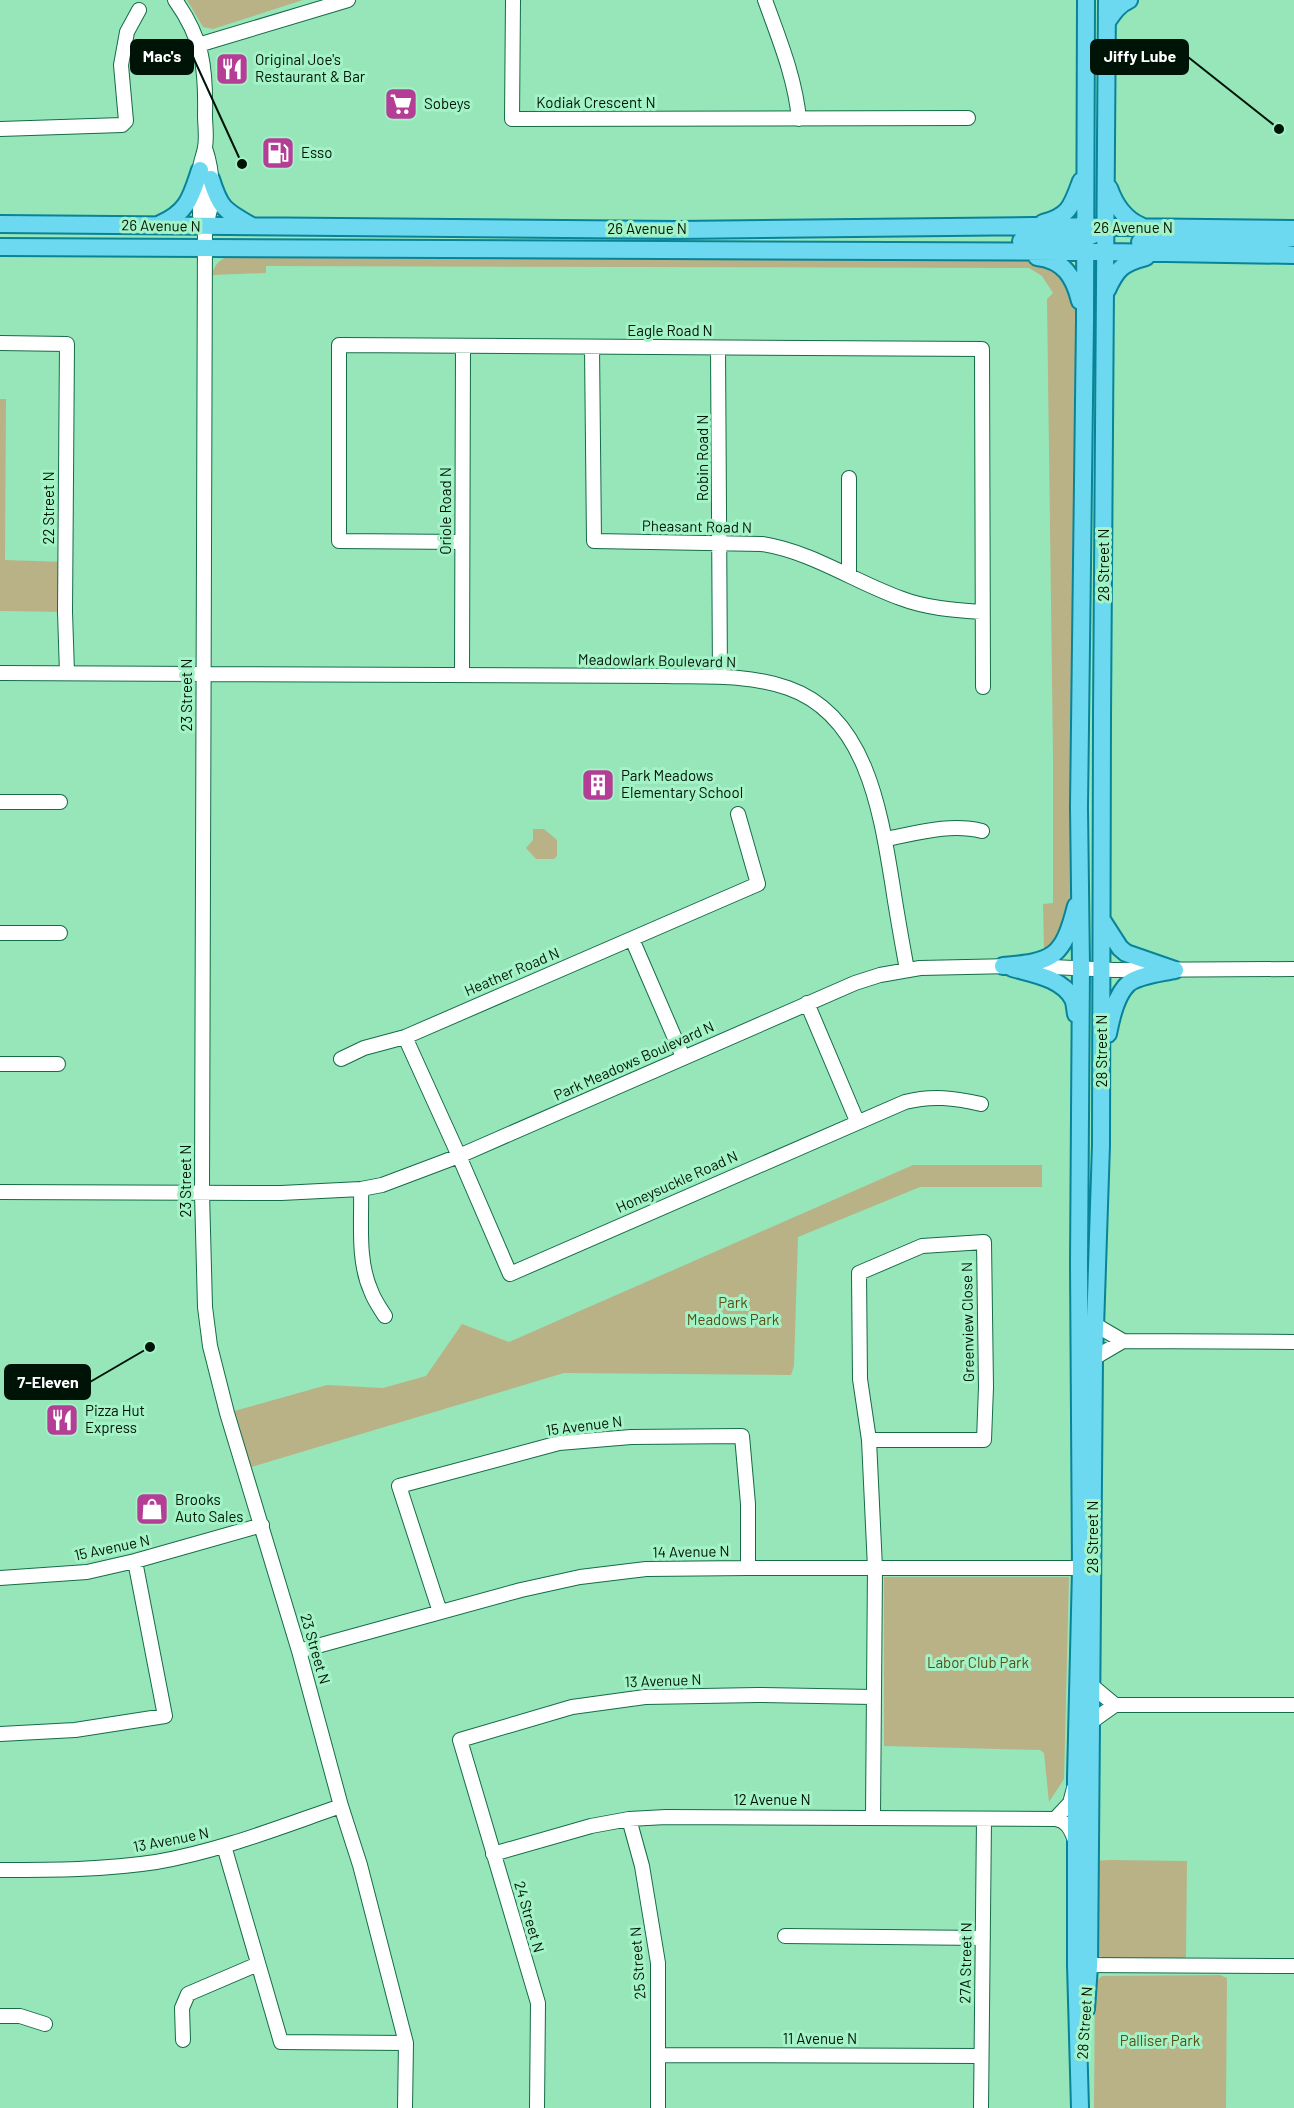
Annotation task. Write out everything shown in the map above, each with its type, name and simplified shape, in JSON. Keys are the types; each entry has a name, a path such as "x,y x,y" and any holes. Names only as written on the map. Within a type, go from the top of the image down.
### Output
{"main road":[{"name":"28 Street N","path":"1083,1966 1076,1777 1087,1569 1101,1145 1106,291 1085,172 1086,0"},
{"name":"28 Street N","path":"1080,2105 1091,1722 1079,1264 1081,887 1079,807 1085,320 1106,179 1107,0"},
{"path":"1107,22 1119,7 1129,0"},
{"path":"1086,117 1095,153 1098,324 1105,393"},
{"path":"1033,226 1065,215 1071,207 1085,172"},
{"path":"157,225 175,217 183,210 205,174 225,210 254,226"},
{"path":"1106,179 1113,201 1129,221 1145,227"},
{"name":"26 Avenue N","path":"0,224 676,230 1033,226 1164,253 1294,255"},
{"path":"49,248 79,242 182,237 205,226"},
{"name":"26 Avenue N","path":"0,247 1001,252 1096,240 1145,227 1294,229"},
{"path":"204,248 210,242 220,238 337,237 360,235 391,228"},
{"path":"873,251 1002,242 1273,241 1294,238"},
{"path":"1001,252 1050,258 1064,269 1075,283 1085,320"},
{"path":"1106,291 1116,272 1129,261 1164,253"},
{"path":"1079,807 1094,956 1101,968"},
{"path":"1003,966 1028,964 1056,953 1069,930 1081,887"},
{"path":"1102,919 1120,948 1175,970"},
{"path":"1003,966 1051,979 1064,988 1073,1000 1081,1043"},
{"path":"1081,967 1089,980 1095,1043 1096,1113 1101,1145"},
{"path":"1102,1060 1111,1018 1122,992 1130,982 1175,970"}],"street":[{"name":"23 Street N","path":"175,0 187,19 198,45 206,76 205,148 200,163 205,174 200,215 205,226 202,1193 205,1307 210,1346 227,1413 262,1525 341,1806 360,1865 405,2043 405,2108"},
{"path":"198,45 348,0"},
{"name":"Kodiak Crescent N","path":"513,0 512,119 968,118"},
{"path":"765,0 789,68 796,94 799,119"},
{"path":"0,129 122,125 126,121 121,65 127,32 138,9"},
{"name":"22 Street N","path":"0,343 67,344 65,602 67,673"},
{"name":"Eagle Road N","path":"462,542 339,541 339,345 982,349 983,687"},
{"name":"Oriole Road N","path":"462,675 463,346"},
{"name":"Pheasant Road N","path":"592,347 594,541 762,544 815,559 881,591 917,604 948,610 981,612"},
{"name":"Robin Road N","path":"718,348 720,677"},
{"path":"849,478 849,574"},
{"name":"Meadowlark Boulevard N","path":"0,673 720,677 753,680 790,688 824,708 835,718 864,766 886,839 907,970"},
{"path":"0,802 60,802"},
{"name":"Heather Road N","path":"341,1059 364,1048 405,1036 758,884 738,814"},
{"path":"886,839 953,827 982,831"},
{"path":"0,933 60,933"},
{"path":"632,939 683,1057"},
{"name":"Park Meadows Boulevard N","path":"0,1192 291,1192 361,1189 382,1185 459,1156 855,983 907,970 934,966 1175,970 1294,969"},
{"path":"807,1003 857,1121"},
{"path":"405,1036 459,1156"},
{"path":"0,1064 58,1064"},
{"name":"Honeysuckle Road N","path":"459,1156 510,1274 857,1121 919,1098 946,1098 981,1104"},
{"path":"361,1189 364,1272 371,1292 385,1316"},
{"name":"Greenview Close N","path":"869,1440 984,1440 986,1387 984,1242 922,1246 859,1273 860,1379 869,1440 875,1568 873,1816"},
{"path":"1094,1324 1123,1341 1294,1342"},
{"path":"1094,1358 1123,1341"},
{"name":"15 Avenue N","path":"440,1612 399,1486 558,1443 631,1437 742,1436 748,1503 748,1568"},
{"name":"15 Avenue N","path":"0,1578 87,1572 135,1561 262,1525"},
{"path":"0,1734 75,1730 165,1716 135,1561"},
{"name":"14 Avenue N","path":"299,1651 521,1590 580,1577 646,1569 1087,1569"},
{"path":"1091,1685 1115,1705"},
{"name":"13 Avenue N","path":"460,1740 572,1707 633,1698 758,1695 873,1697"},
{"path":"1091,1722 1115,1705 1294,1705"},
{"name":"24 Street N","path":"460,1740 538,2003 537,2108"},
{"path":"1055,1819 1070,1803 1076,1777"},
{"name":"13 Avenue N","path":"0,1870 90,1869 156,1862 224,1846 341,1806"},
{"name":"12 Avenue N","path":"493,1854 591,1826 629,1819 873,1816 1055,1819"},
{"name":"25 Street N","path":"629,1819 642,1866 658,1964 658,2108"},
{"name":"27A Street N","path":"981,2108 984,1819"},
{"path":"1055,1819 1060,1819 1071,1828 1077,1849"},
{"path":"224,1846 281,2042 405,2043"},
{"path":"785,1936 983,1938"},
{"path":"183,2040 182,2008 188,1994 258,1964"},
{"path":"1083,1966 1294,1966"},
{"path":"0,2016 20,2016 45,2024"},
{"name":"11 Avenue N","path":"658,2055 981,2056"}],"green space":[{"path":"187,0 303,0 213,29 203,27"},
{"path":"237,253 1015,259 1049,262 1073,284 1078,321 1072,881 1070,910 1062,937 1044,952 1043,904 1053,903 1047,299 1053,293 1042,276 1029,268 266,266 266,273 212,275 215,266 220,261"},
{"path":"0,399 6,399 5,560 65,562 65,612 0,611"},
{"path":"533,829 544,829 557,840 557,856 554,859 536,859 526,848 533,840"},
{"name":"Park Meadows Park","path":"913,1165 1042,1165 1042,1187 920,1187 798,1237 794,1366 791,1375 564,1373 245,1469 227,1413 327,1385 383,1388 426,1376 462,1324 509,1342"},
{"name":"Labor Club Park","path":"884,1577 1069,1577 1064,1779 1049,1802 1044,1753 1040,1750 884,1746"},
{"path":"1093,1861 1187,1861 1186,1957 1183,1959 1098,1956 1094,1950"},
{"name":"Palliser Park","path":"1220,1975 1227,1978 1226,2108 1094,2108 1095,1982 1102,1976"}],"place":[{"name":"Original Joe's Restaurant & Bar","path":"232,69"},
{"name":"Sobeys","path":"401,104"},
{"name":"Jiffy Lube","path":"1279,129"},
{"name":"Esso","path":"278,153"},
{"name":"Mac's","path":"242,164"},
{"name":"Park Meadows Elementary School","path":"598,785"},
{"name":"7-Eleven","path":"150,1347"},
{"name":"Pizza Hut Express","path":"62,1420"},
{"name":"Brooks Auto Sales","path":"152,1509"}]}
